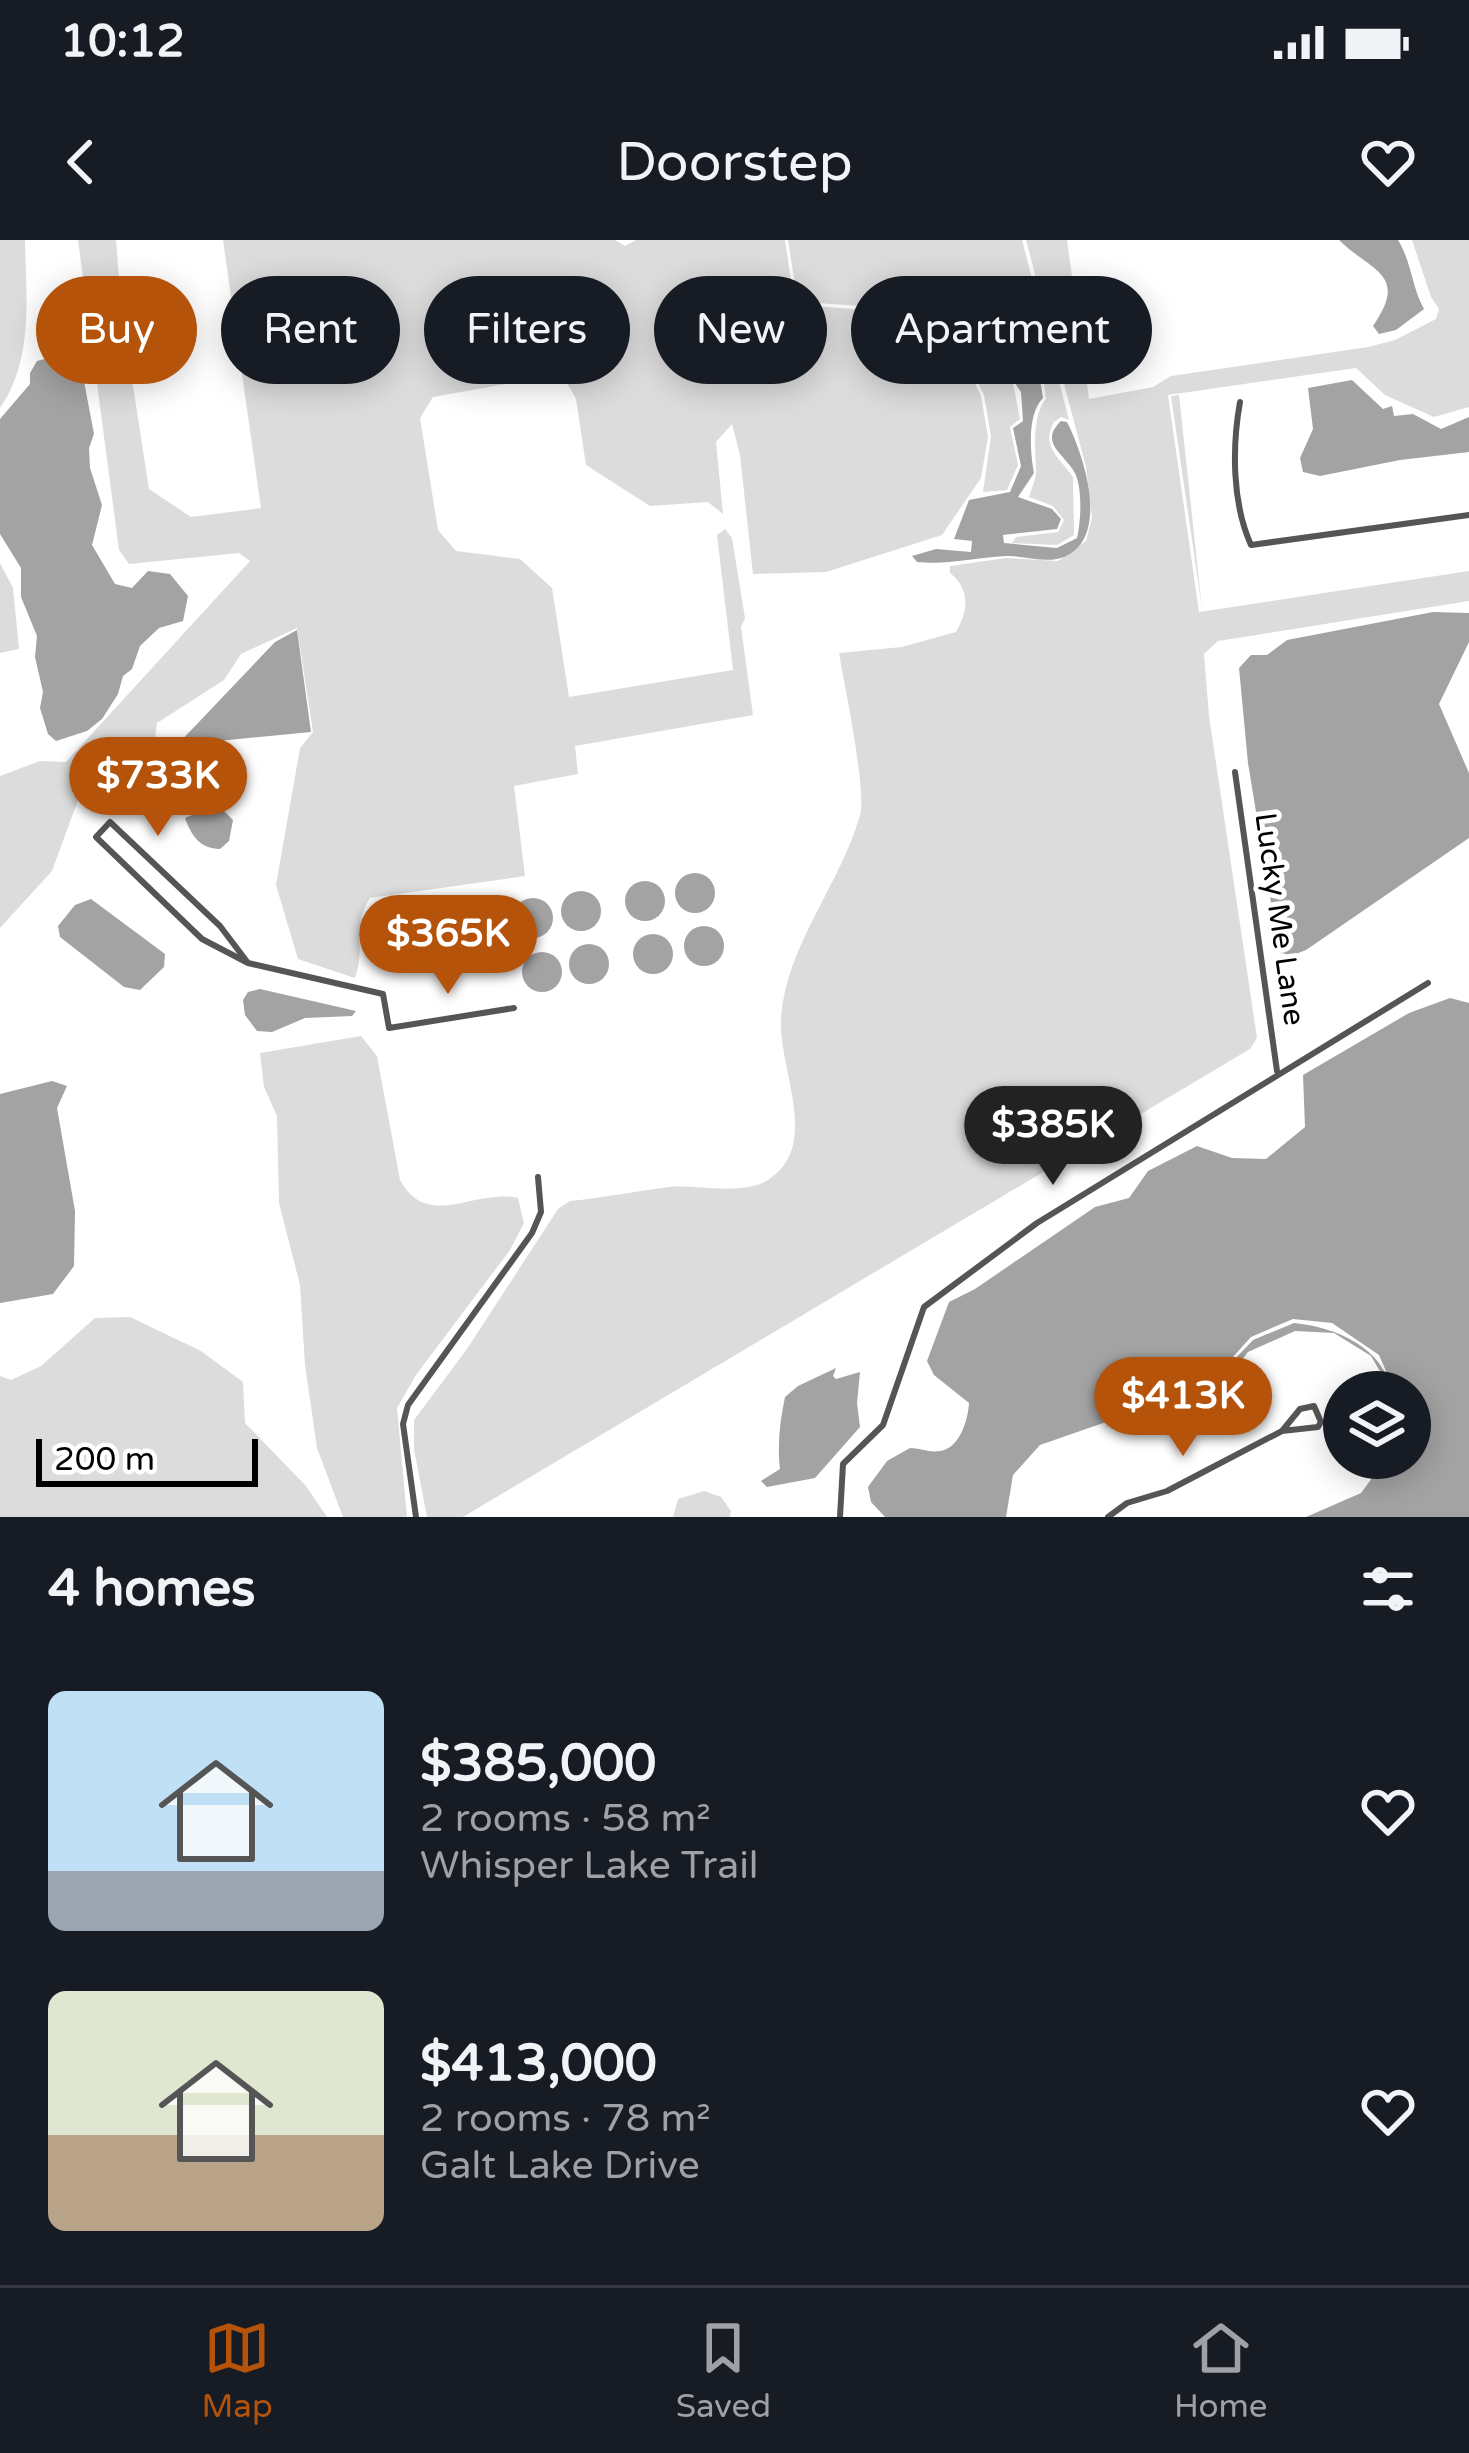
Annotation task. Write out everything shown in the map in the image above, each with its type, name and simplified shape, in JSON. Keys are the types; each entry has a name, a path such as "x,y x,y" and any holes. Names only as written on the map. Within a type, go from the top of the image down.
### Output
{"street":[{"path":"1240,402 1233,440 1244,528 1252,544 1469,515"},
{"name":"Lucky Me Lane","path":"1235,772 1277,1073"},
{"path":"248,963 220,926 110,822 95,837 202,938 248,963 383,994 389,1028 514,1008"},
{"path":"840,1517 843,1464 883,1426 924,1307 1037,1223 1428,983"},
{"path":"416,1517 403,1424 408,1405 532,1233 541,1212 538,1178"},
{"path":"1108,1517 1127,1503 1167,1491 1282,1431 1318,1426 1318,1410 1314,1406 1300,1409 1282,1431"}],"shaded area":[{"path":"0,240 25,240 26,305 18,369 0,408"},
{"path":"78,240 116,240 119,276 83,276"},
{"path":"223,240 615,240 625,246 636,240 785,240 790,276 654,276 654,384 827,384 827,307 851,309 851,384 975,384 988,437 981,478 942,535 826,572 753,574 740,455 732,424 716,442 723,514 708,502 650,506 586,465 576,399 568,384 630,384 630,276 424,276 424,384 506,384 433,397 420,418 438,530 456,551 520,559 552,588 569,697 733,670 717,535 725,529 732,538 745,618 741,627 753,715 575,746 578,774 514,786 525,876 370,898 361,919 355,978 298,959 276,885 300,748 313,732 297,628 241,654 224,680 157,723 155,739 167,742 172,754 129,779 79,763 81,792 52,871 0,928 0,776 40,761 66,762 250,561 239,553 129,564 119,550 97,384 133,384 149,489 191,517 261,508 243,384 400,384 400,276 228,276"},
{"path":"788,240 1022,240 1031,276 851,276 851,305 827,304 827,276 794,276"},
{"path":"1026,240 1067,240 1072,276 1036,276"},
{"path":"1339,240 1398,240 1424,309 1396,330 1379,334 1373,326 1388,295 1387,284"},
{"path":"1412,240 1469,240 1469,407 1434,417 1385,395 1356,368 1168,395 1199,612 1469,571 1469,601 1218,641 1204,654 1257,1038 1250,1049 463,1517 427,1517 414,1449 414,1420 467,1349 558,1209 570,1201 669,1187 758,1185 784,1165 795,1127 782,1038 785,991 860,815 858,761 839,653 902,647 956,632 965,600 950,566 1006,558 1058,561 1086,541 1092,518 1086,467 1064,384 1087,384 1089,399 1153,387 1171,376 1395,340 1436,319 1439,309"},
{"path":"36,363 36,384 85,384 94,434 90,468 102,505 92,545 115,584 132,588 148,571 170,574 188,596 183,621 159,628 140,646 102,719 87,731 56,741 48,734 40,708 43,692 35,657 37,636 21,597 21,568 0,534 0,419 30,384"},
{"path":"1352,380 1383,409 1392,406 1394,416 1413,414 1441,429 1469,417 1469,452 1320,476 1303,472 1300,458 1313,429 1308,388"},
{"path":"978,384 1013,384 1020,419 1010,427 1018,465 1007,490 983,492 991,436"},
{"path":"1040,384 1043,398 1032,423 1034,473 1018,497 1052,509 1061,519 1057,529 1003,535 1004,543 1057,548 1077,538 1077,478 1052,437 1061,421 1067,422 1086,474 1090,495 1087,533 1078,547 1057,559 1008,556 917,562 912,556 936,549 971,552 972,541 954,539 969,500 1010,492 1021,466 1013,428 1023,421 1016,385"},
{"path":"1044,384 1060,384 1069,420 1061,417 1054,422 1049,438 1073,477 1074,535 1057,545 1012,543 1016,537 1058,532 1064,520 1053,506 1029,497 1036,471 1036,423 1046,399"},
{"path":"1179,395 1202,608 1171,396"},
{"path":"0,563 13,588 19,649 0,653"},
{"path":"1433,612 1469,613 1469,642 1439,704 1469,773 1469,838 1306,950 1291,956 1279,952 1248,763 1239,668 1251,655 1267,655 1287,640"},
{"path":"297,630 311,732 177,745 275,642"},
{"path":"224,811 233,820 229,841 220,849 207,847 197,840 185,818"},
{"path":"695,873 709,879 715,893 709,907 695,913 681,907 675,893 681,879"},
{"path":"645,881 659,887 665,901 659,915 645,921 631,915 625,901 631,887"},
{"path":"581,891 595,897 601,911 595,925 581,931 567,925 561,911 567,897"},
{"path":"533,898 547,904 553,918 547,932 533,938 519,932 513,918 519,904"},
{"path":"91,899 165,954 164,967 140,990 124,987 60,937 58,926 75,905"},
{"path":"704,926 718,932 724,946 718,960 704,966 690,960 684,946 690,932"},
{"path":"653,934 667,940 673,954 667,968 653,974 639,968 633,954 639,940"},
{"path":"589,944 603,950 609,964 603,978 589,984 575,978 569,964 575,950"},
{"path":"542,952 556,958 562,972 556,986 542,992 528,986 522,972 528,958"},
{"path":"260,989 356,1011 352,1016 305,1018 272,1032 257,1031 245,1015 243,1000 248,992"},
{"path":"1450,998 1469,1003 1469,1517 1306,1517 1361,1493 1371,1479 1431,1479 1431,1371 1386,1371 1379,1355 1332,1323 1293,1319 1251,1337 1232,1358 1129,1414 1040,1445 1013,1475 1006,1517 885,1517 871,1502 868,1487 887,1461 910,1448 947,1449 965,1425 969,1403 934,1375 927,1361 949,1302 1095,1207 1129,1198 1148,1171 1197,1146 1232,1158 1266,1159 1305,1127 1303,1075 1409,1013"},
{"path":"361,1036 377,1056 400,1180 411,1195 438,1205 518,1198 524,1223 510,1250 416,1375 397,1408 407,1517 343,1517 317,1448 300,1285 279,1203 277,1116 264,1087 260,1053"},
{"path":"52,1081 67,1086 57,1108 75,1211 74,1266 53,1294 0,1303 0,1094"},
{"path":"130,1317 201,1351 243,1382 245,1423 306,1486 327,1517 0,1517 0,1376 11,1380 41,1366 95,1318"},
{"path":"1294,1323 1326,1329 1355,1342 1368,1351 1384,1371 1371,1356 1334,1333 1295,1331 1248,1352 1229,1377 1200,1398 1105,1427 1233,1361 1253,1340"},
{"path":"836,1368 836,1379 860,1372 860,1427 815,1478 767,1487 761,1481 780,1469 785,1397"},
{"path":"704,1491 721,1497 730,1517 673,1517 678,1499"}]}
